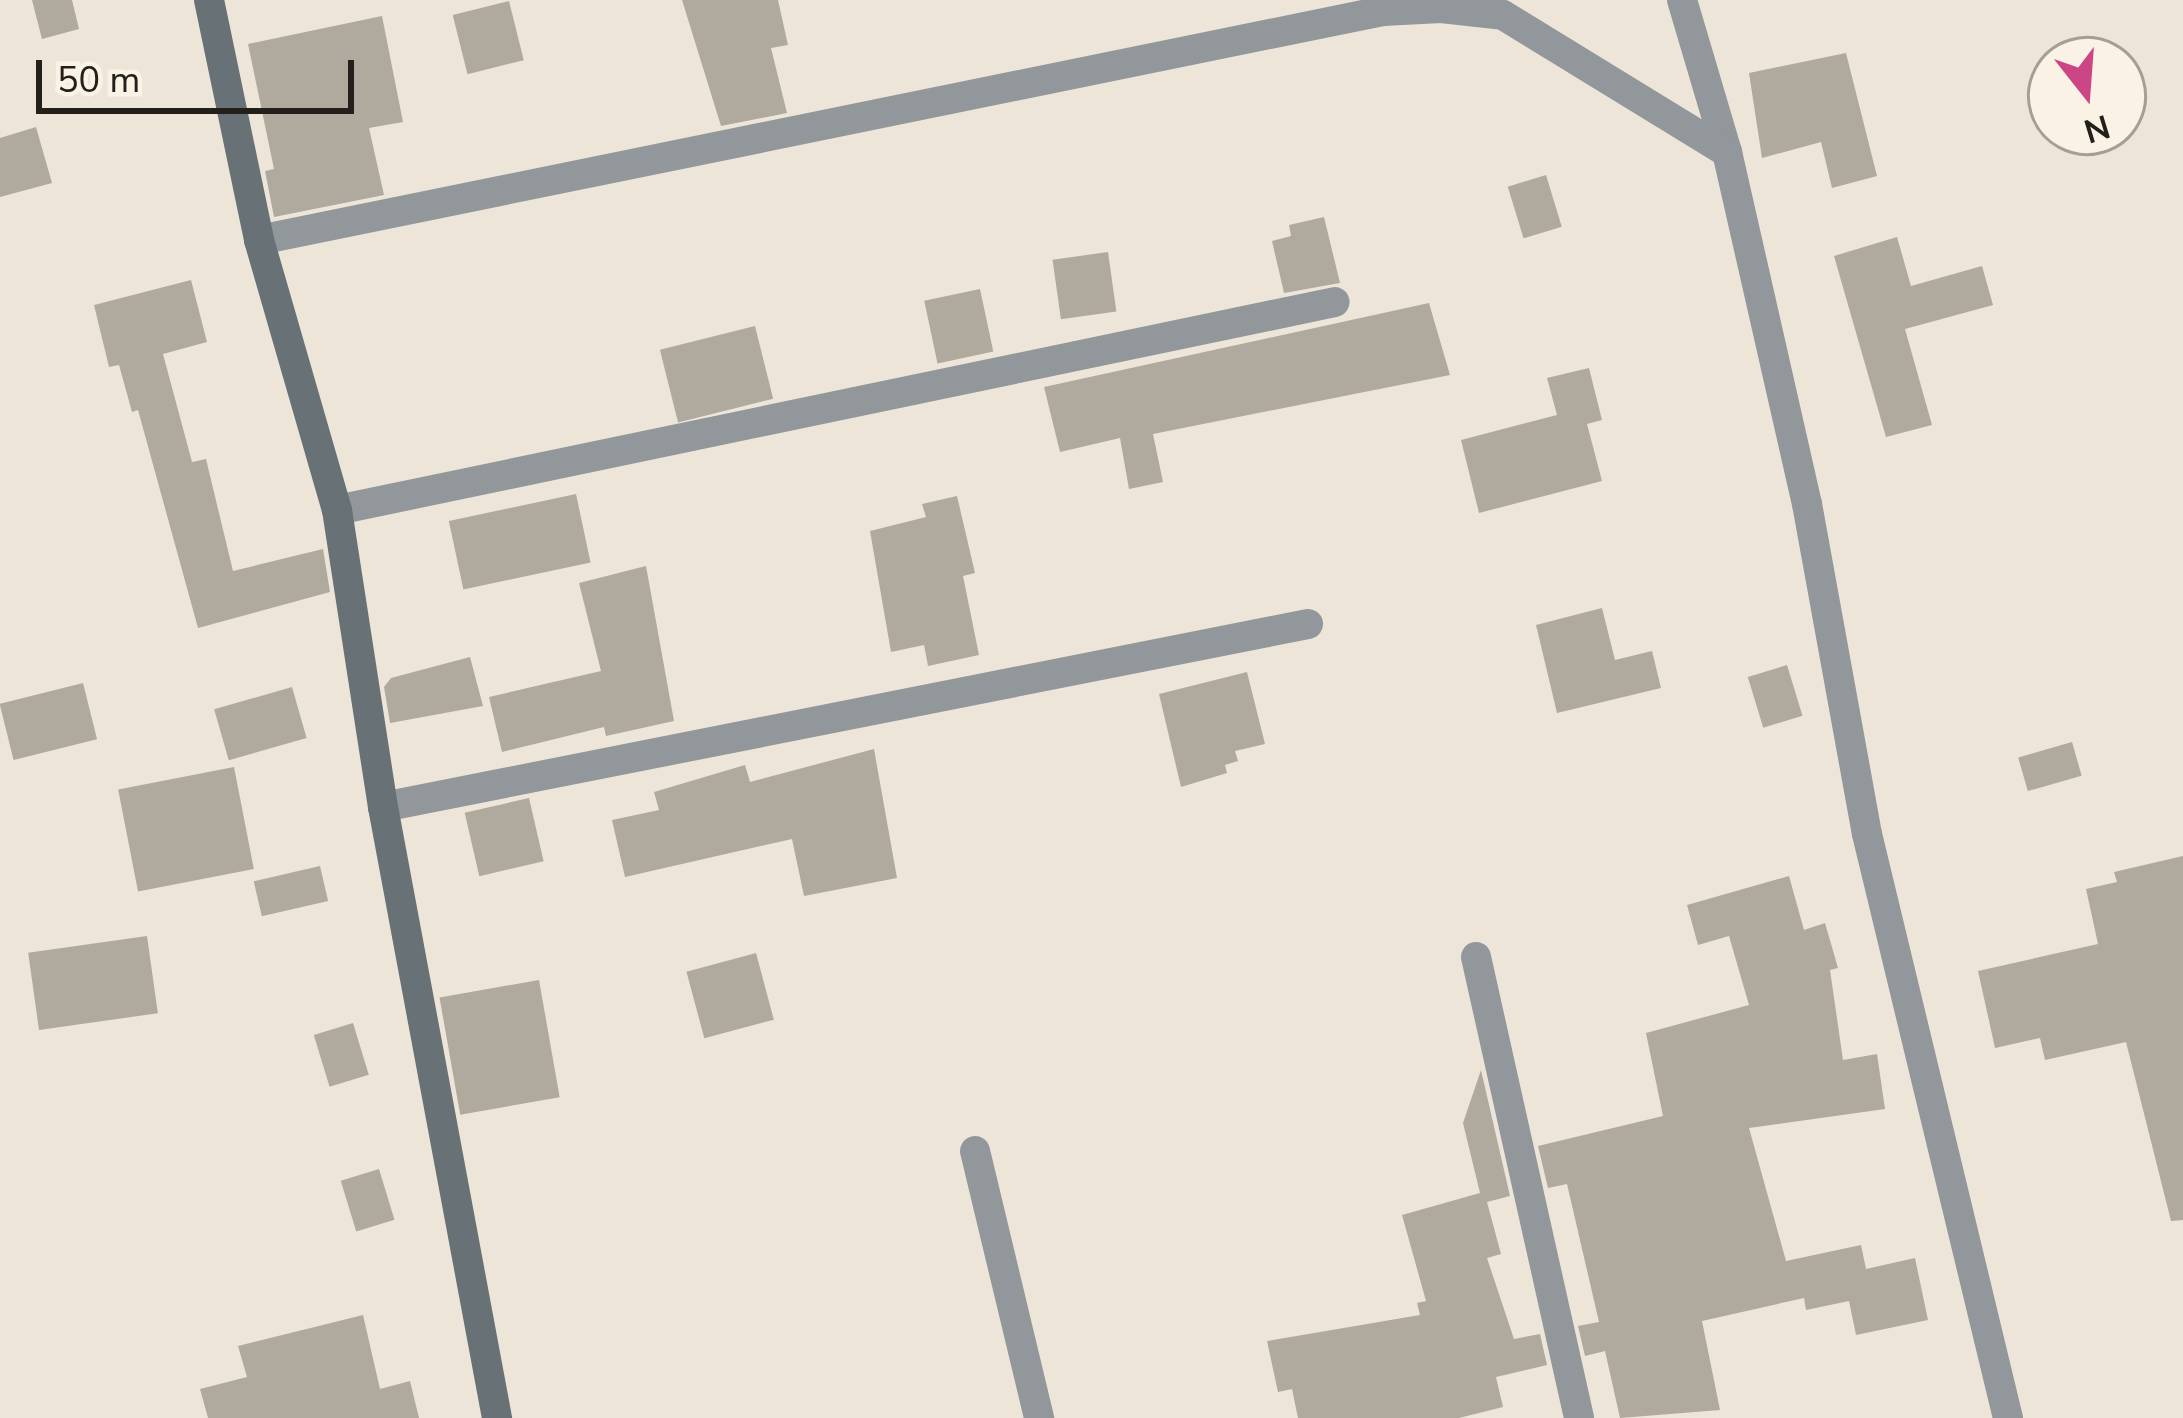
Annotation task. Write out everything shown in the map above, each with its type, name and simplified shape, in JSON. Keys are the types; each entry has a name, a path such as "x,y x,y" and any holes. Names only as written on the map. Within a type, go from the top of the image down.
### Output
{"street":[{"path":"208,0 259,240 337,509 382,807 497,1418"},
{"path":"1682,0 1727,152 1807,504 1868,834 2008,1418"},
{"path":"259,240 1360,16 1441,8 1503,15 1727,152"},
{"path":"337,509 1335,302"},
{"path":"382,807 1308,624"},
{"path":"1476,957 1579,1418"},
{"path":"975,1150 1040,1418"}],"building":[{"path":"32,0 72,0 79,29 42,39"},
{"path":"682,0 778,0 788,45 771,48 787,113 721,126"},
{"path":"509,1 524,60 467,74 453,15"},
{"path":"382,16 403,122 369,128 384,195 274,217 265,171 274,169 248,44"},
{"path":"1846,53 1877,176 1832,188 1821,142 1762,158 1749,73"},
{"path":"36,127 52,183 0,197 0,138"},
{"path":"1546,175 1562,227 1524,238 1508,187"},
{"path":"1324,217 1340,283 1284,293 1272,241 1291,236 1289,225"},
{"path":"1897,237 1911,286 1982,266 1993,305 1905,329 1932,425 1886,437 1834,256"},
{"path":"1108,252 1116,311 1061,319 1053,260"},
{"path":"191,280 207,342 163,354 192,462 206,459 233,571 323,549 330,592 198,628 138,410 132,412 119,365 109,367 94,305"},
{"path":"980,289 993,352 938,363 924,301"},
{"path":"1429,303 1450,375 1153,434 1163,482 1129,489 1120,438 1060,452 1044,387"},
{"path":"755,326 773,399 678,422 660,350"},
{"path":"1589,368 1602,420 1587,424 1602,481 1479,513 1461,440 1557,415 1547,378"},
{"path":"576,494 591,562 463,589 449,521"},
{"path":"957,496 975,573 963,576 979,655 928,666 924,645 891,652 870,531 926,517 922,504"},
{"path":"646,566 674,721 606,736 604,727 502,752 489,697 601,671 579,583"},
{"path":"1602,608 1615,660 1652,651 1661,688 1557,713 1536,625"},
{"path":"470,657 483,706 390,723 384,687 391,678"},
{"path":"1787,665 1802,716 1763,728 1748,677"},
{"path":"1247,672 1265,744 1235,751 1238,761 1225,765 1227,773 1181,787 1159,694"},
{"path":"83,683 97,739 14,760 0,704"},
{"path":"292,687 307,738 229,760 214,709"},
{"path":"2072,742 2082,776 2028,791 2018,757"},
{"path":"874,749 897,878 804,896 792,839 625,877 612,820 659,810 654,792 745,765 750,782"},
{"path":"234,767 254,869 138,892 118,790"},
{"path":"529,798 544,861 479,876 465,813"},
{"path":"2183,856 2183,1220 2171,1221 2126,1042 2045,1060 2040,1038 1995,1048 1978,971 2098,944 2086,889 2117,882 2114,872"},
{"path":"320,866 328,901 262,916 254,881"},
{"path":"1789,876 1804,930 1825,923 1838,968 1830,970 1843,1060 1877,1054 1885,1109 1749,1128 1786,1261 1861,1245 1866,1269 1915,1258 1928,1320 1856,1335 1849,1301 1806,1310 1804,1298 1702,1321 1720,1410 1620,1418 1605,1351 1585,1356 1578,1326 1599,1322 1567,1184 1548,1188 1538,1146 1663,1116 1646,1033 1749,1005 1729,936 1698,945 1687,905"},
{"path":"147,936 158,1013 39,1030 28,953"},
{"path":"756,953 774,1020 704,1038 686,972"},
{"path":"539,980 560,1097 460,1115 440,998"},
{"path":"353,1023 369,1075 330,1087 314,1035"},
{"path":"1481,1070 1510,1196 1487,1202 1501,1254 1487,1258 1514,1339 1540,1334 1547,1365 1496,1377 1503,1407 1459,1418 1298,1418 1292,1389 1278,1392 1267,1341 1420,1315 1417,1303 1426,1301 1402,1215 1480,1193 1463,1123"},
{"path":"379,1169 394,1220 356,1231 341,1181"},
{"path":"363,1315 380,1389 410,1381 419,1418 208,1418 200,1389 247,1377 238,1346"}]}
